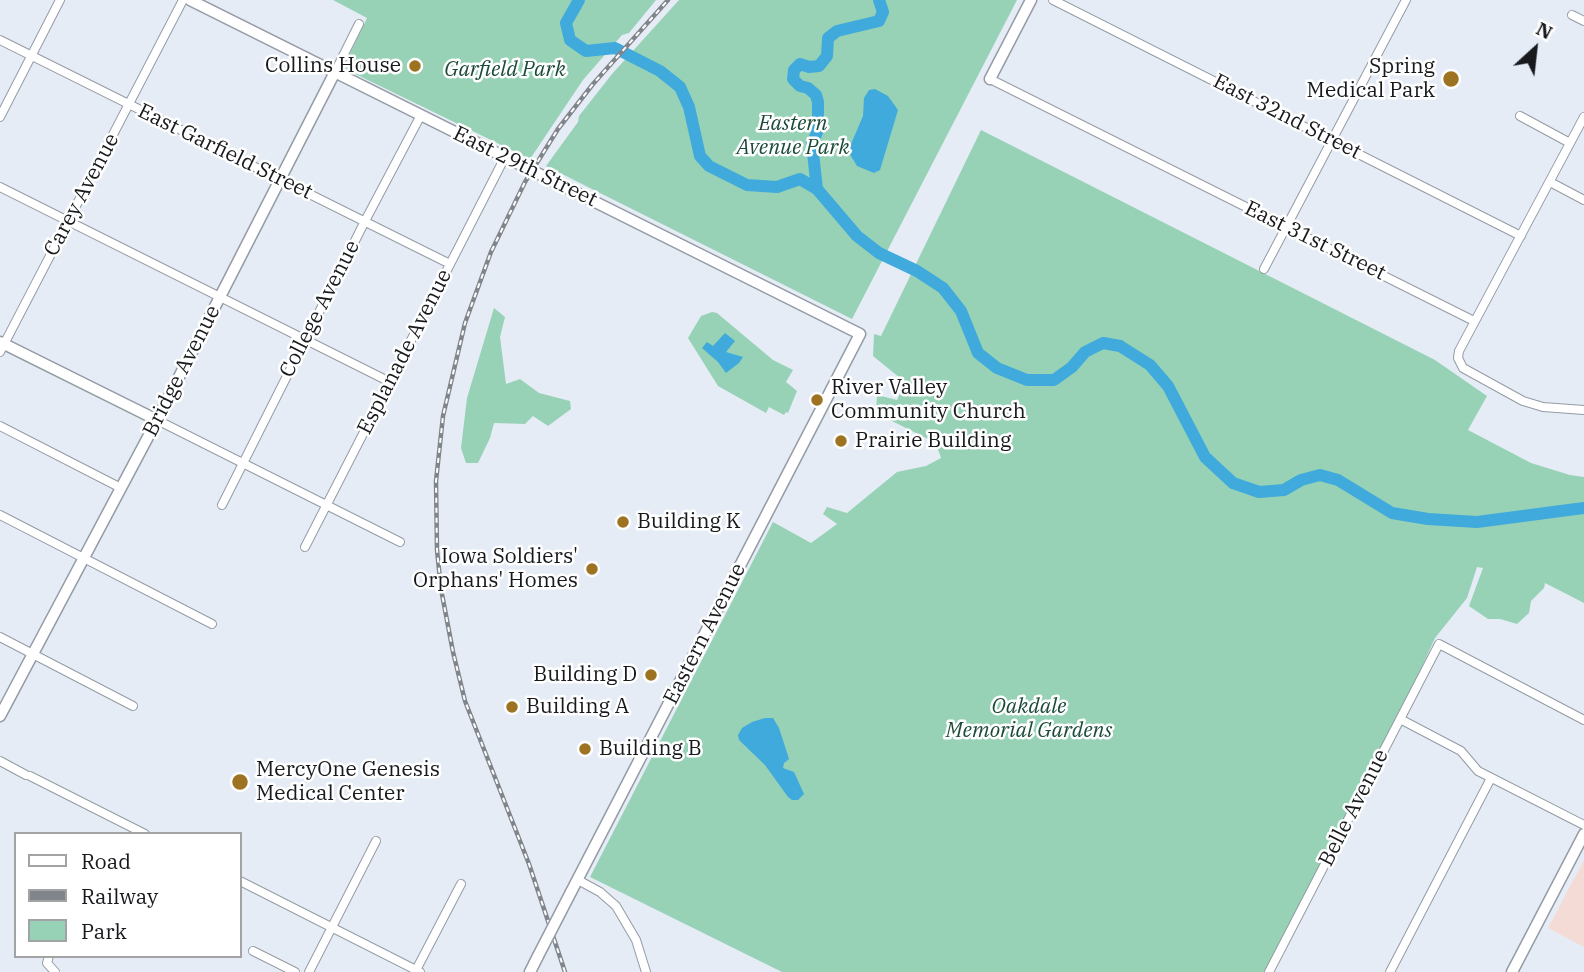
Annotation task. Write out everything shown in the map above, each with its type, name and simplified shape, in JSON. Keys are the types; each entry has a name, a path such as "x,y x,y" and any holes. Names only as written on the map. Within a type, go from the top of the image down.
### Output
{"street":[{"path":"0,117 60,0"},
{"name":"Carey Avenue","path":"1,346 183,0"},
{"name":"East 29th Street","path":"190,0 860,334"},
{"path":"990,79 1031,0"},
{"name":"East 32nd Street","path":"1053,0 1521,236"},
{"path":"1264,270 1406,0"},
{"path":"1572,15 1584,21"},
{"name":"Bridge Avenue","path":"0,716 157,420 359,24"},
{"name":"East Garfield Street","path":"0,40 450,264"},
{"name":"East 31st Street","path":"990,79 1474,321"},
{"name":"College Avenue","path":"222,505 421,115"},
{"path":"1520,116 1570,143"},
{"path":"1584,117 1474,321 1458,358 1463,368 1536,406 1584,410"},
{"name":"Esplanade Avenue","path":"305,547 505,157"},
{"path":"1550,182 1584,200"},
{"path":"0,187 390,382"},
{"name":"Eastern Avenue","path":"530,972 860,334"},
{"path":"1,346 157,420 400,542"},
{"path":"0,426 121,488"},
{"path":"0,515 212,624"},
{"path":"0,637 133,705"},
{"name":"Belle Avenue","path":"1269,972 1439,644 1584,720"},
{"path":"1400,719 1461,751 1469,763 1491,778 1584,825"},
{"path":"0,761 141,832"},
{"path":"1390,972 1491,778"},
{"path":"1514,971 1584,834"},
{"path":"309,972 376,841"},
{"path":"578,880 600,892 616,906 636,940 646,972"},
{"path":"242,882 417,971 461,884"},
{"path":"253,951 295,972"}],"shaded area":[{"path":"1584,860 1584,947 1548,928"}],"green space":[{"name":"Garfield Park","path":"333,0 656,0 629,33 622,35 583,80 530,159 343,68 367,18"},
{"name":"Eastern Avenue Park","path":"679,0 1017,0 852,319 546,166 578,122 579,116 612,74"},
{"name":"Oakdale Memorial Gardens","path":"981,130 1435,360 1487,396 1468,430 1531,463 1584,477 1584,603 1545,583 1544,588 1531,601 1529,613 1517,624 1488,619 1469,606 1483,568 1477,567 1467,598 1435,638 1408,697 1266,972 782,972 590,877 773,522 811,543 837,524 823,514 827,507 847,513 897,472 926,466 941,458 936,443 876,413 877,395 897,400 905,382 873,356 874,334 881,336"},
{"path":"494,308 505,317 500,337 506,384 520,379 539,393 570,401 571,409 548,426 533,416 525,424 494,423 478,463 466,463 461,448 467,398"},
{"path":"717,313 773,360 793,370 786,382 797,391 788,413 784,415 769,407 766,413 718,386 688,338 701,316"}],"water":[{"path":"875,89 888,96 898,110 880,170 874,173 857,166 848,151 863,116 864,98 869,90"},
{"path":"725,333 735,341 726,352 743,357 726,373 702,348 707,342 713,346"},
{"path":"765,718 773,718 779,728 789,759 783,768 794,772 804,794 798,800 788,797 765,765 739,740 738,735 742,728"}],"waterway":[{"path":"579,0 566,23 570,40 586,51 615,48 660,71 680,87 689,107 700,156 709,166 747,185 777,187 800,179 817,189 857,236 879,253 917,271 943,288 961,311 978,353 997,368 1027,380 1054,380 1072,367 1085,352 1103,343 1120,346 1150,365 1168,386 1205,457 1233,483 1259,492 1284,490 1301,480 1320,475 1338,480 1392,513 1428,519 1477,522 1584,508"},
{"path":"817,189 812,144 818,130 818,102 816,95 793,79 794,70 800,64 819,66 827,56 828,38 837,31 879,21 883,12 879,0"}],"railway":[{"path":"565,972 529,864 465,701 441,589 437,550 436,481 443,416 465,323 491,252 525,182 558,129 593,84 668,0"}],"place":[{"name":"Collins House","path":"415,66"},
{"name":"Spring Medical Park","path":"1451,79"},
{"name":"River Valley Community Church","path":"817,400"},
{"name":"Prairie Building","path":"841,441"},
{"name":"Building K","path":"623,522"},
{"name":"Iowa Soldiers' Orphans' Homes","path":"592,569"},
{"name":"Building D","path":"651,675"},
{"name":"Building A","path":"512,707"},
{"name":"Building B","path":"585,749"},
{"name":"MercyOne Genesis Medical Center","path":"240,782"}]}
